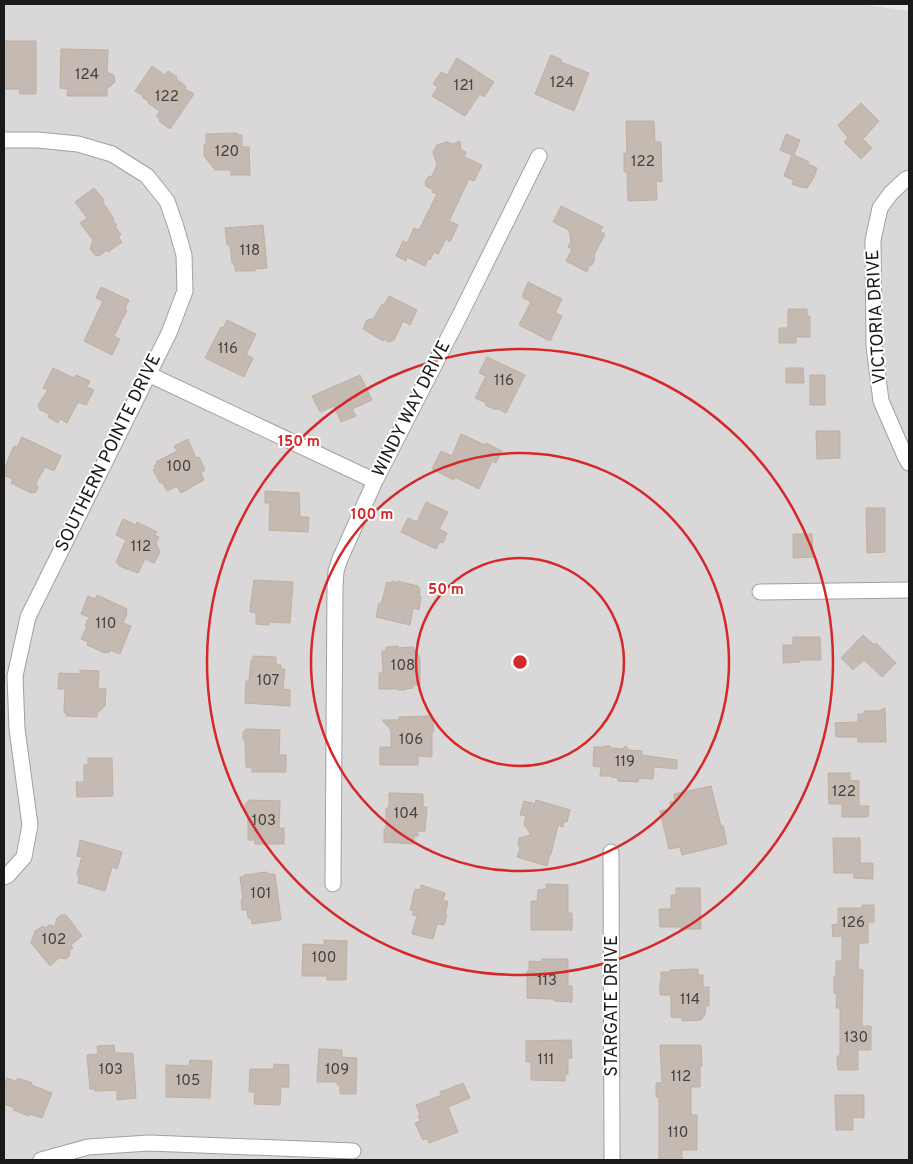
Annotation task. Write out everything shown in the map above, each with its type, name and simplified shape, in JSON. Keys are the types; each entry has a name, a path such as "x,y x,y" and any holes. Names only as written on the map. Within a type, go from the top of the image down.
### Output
{"street":[{"name":"SOUTHERN POINTE DRIVE","path":"4,140 38,140 78,144 112,154 147,176 167,201 184,255 184,291 169,332 28,617 15,676 17,728 30,825 24,857 4,877"},
{"name":"WINDY WAY DRIVE","path":"333,884 336,571 375,481 539,156"},
{"name":"VICTORIA DRIVE","path":"909,178 891,193 880,208 873,240 874,346 881,401 909,463"},
{"path":"148,374 375,481"},
{"path":"760,592 909,590"},
{"name":"STARGATE DRIVE","path":"611,852 612,1160"},
{"path":"41,1160 88,1147 150,1143 353,1151"}],"shaded area":[{"path":"4,4 867,4 909,11 909,1160 4,1160"}],"building":[{"path":"4,41 36,41 36,94 20,94 19,89 4,89"},
{"path":"61,49 108,50 107,72 114,75 115,82 107,89 107,96 67,96 68,89 60,88"},
{"path":"551,55 562,60 561,62 589,73 574,111 535,94"},
{"path":"457,58 494,82 484,97 480,94 465,116 432,96 438,87 433,84 441,72 447,75"},
{"path":"152,66 165,75 168,71 177,77 176,79 186,86 185,89 194,94 170,129 159,121 160,119 156,116 160,111 135,91"},
{"path":"861,103 879,121 863,139 872,148 861,159 844,142 848,138 838,125"},
{"path":"626,121 654,121 655,142 661,142 662,182 656,181 657,200 628,201 627,172 624,172 624,153 627,153"},
{"path":"237,133 237,135 242,135 242,147 249,147 250,175 231,175 231,170 215,170 204,156 206,134"},
{"path":"786,134 800,140 794,155 817,168 807,188 792,184 794,180 784,176 792,155 780,150"},
{"path":"460,141 461,150 466,152 464,157 482,165 474,181 469,179 449,221 458,225 450,242 446,239 438,254 434,252 425,266 407,257 406,261 396,256 403,241 407,243 414,228 419,230 437,194 426,186 425,182 428,177 432,176 437,165 433,152 437,145 447,142 453,144"},
{"path":"94,188 104,200 102,201 114,219 113,221 117,225 115,227 121,234 118,237 122,242 99,256 95,255 90,249 93,240 80,223 87,218 75,202"},
{"path":"561,206 603,227 600,231 605,234 594,255 595,259 587,272 566,261 572,249 568,247 571,241 569,230 553,222"},
{"path":"263,225 267,268 255,269 255,271 235,271 230,245 227,245 225,228"},
{"path":"528,282 562,299 555,313 562,316 550,341 519,325 531,302 522,297"},
{"path":"101,287 129,300 125,309 127,310 114,336 120,339 112,355 84,341 103,301 96,298"},
{"path":"389,296 417,310 410,325 403,321 394,340 389,342 384,339 383,341 363,329 367,320 373,319"},
{"path":"788,309 807,309 807,316 810,316 810,337 796,337 796,343 779,343 779,328 788,328"},
{"path":"227,320 256,334 246,355 253,358 244,377 205,358 221,327 223,328"},
{"path":"487,357 525,375 506,413 485,405 486,403 475,398 486,376 479,373"},
{"path":"53,368 74,378 76,375 90,381 87,387 94,390 86,405 78,402 67,423 60,419 58,423 48,417 49,414 40,410 38,405 48,390 43,388"},
{"path":"786,368 803,368 804,383 786,383"},
{"path":"360,375 372,400 352,409 356,416 341,422 334,406 320,412 312,396"},
{"path":"810,375 825,375 825,405 810,405"},
{"path":"816,431 840,431 840,458 817,459"},
{"path":"461,434 502,451 496,463 492,461 479,489 455,477 454,480 432,469 441,451 452,456"},
{"path":"22,437 61,456 54,471 45,467 36,483 38,487 36,492 31,493 11,483 13,479 4,475 4,469 14,446 17,447"},
{"path":"188,439 196,458 199,457 205,470 201,473 204,480 181,493 177,486 167,491 153,470 155,469 154,466 157,464 156,462 177,451 174,446"},
{"path":"265,491 299,493 300,517 309,517 308,532 269,530 270,503 265,503"},
{"path":"426,502 448,512 439,529 447,533 443,543 440,542 436,549 401,532 408,518 417,522"},
{"path":"866,508 885,508 885,552 867,553"},
{"path":"123,519 136,525 137,522 157,532 154,535 159,537 156,543 160,552 154,563 145,559 138,573 118,565 116,562 126,540 116,535"},
{"path":"793,534 812,534 813,557 793,558"},
{"path":"254,580 293,582 290,623 269,622 269,625 256,624 256,613 250,612"},
{"path":"392,581 418,586 420,590 419,610 413,608 410,625 376,617 387,582 391,583"},
{"path":"97,595 127,609 123,623 131,626 120,654 110,650 109,653 105,653 87,645 88,642 81,639 89,617 81,614 88,596 95,599"},
{"path":"863,635 874,645 876,643 896,663 882,677 864,660 853,670 841,658"},
{"path":"793,637 820,637 821,660 800,660 800,662 783,663 783,645 793,645"},
{"path":"398,646 398,648 413,647 420,658 420,685 413,685 413,688 405,690 379,689 379,673 383,673 382,651 386,651 386,647"},
{"path":"253,656 276,657 276,664 281,665 281,669 285,669 283,689 290,690 290,706 245,703 246,681 249,681"},
{"path":"80,670 99,671 98,689 106,689 105,706 97,713 97,717 66,716 64,712 65,689 58,689 59,673 80,674"},
{"path":"885,708 886,742 858,742 858,737 836,737 835,723 858,722 858,714 864,714 864,711 878,711"},
{"path":"432,716 434,731 432,733 432,757 418,756 418,765 380,765 380,747 391,747 391,730 382,720 399,720 399,717"},
{"path":"246,729 280,730 279,755 286,755 286,772 252,772 252,768 246,767 243,732"},
{"path":"605,746 622,749 626,746 629,750 642,751 641,755 677,760 677,769 654,767 653,779 639,778 638,782 618,781 618,778 611,776 600,776 601,767 593,766 594,747"},
{"path":"88,758 112,758 113,796 77,797 76,782 84,782 84,765 88,765"},
{"path":"828,773 850,773 850,780 859,781 859,806 869,806 868,817 842,817 842,804 829,804"},
{"path":"711,786 727,844 682,855 680,847 669,849 660,811 671,809 670,802 675,801 674,794"},
{"path":"389,793 423,794 423,807 427,807 425,831 418,831 418,836 414,836 414,844 384,842 386,808 389,808"},
{"path":"249,800 280,801 279,828 284,828 284,844 255,844 255,840 248,840 248,813 245,810 245,804"},
{"path":"536,800 570,810 567,822 564,821 563,827 558,825 547,866 517,857 520,849 518,844 519,838 531,835 524,824 526,816 520,815 524,801 535,804"},
{"path":"833,838 860,838 860,863 873,863 873,879 854,878 854,873 834,873"},
{"path":"80,840 122,852 117,869 112,867 105,891 78,883 79,877 77,873 82,857 77,856"},
{"path":"267,872 267,874 275,874 281,920 252,924 251,918 248,918 247,910 242,910 241,900 243,899 240,877"},
{"path":"546,884 568,885 568,913 572,913 572,930 531,930 531,901 537,901 538,890 546,889"},
{"path":"421,885 445,893 443,900 448,902 444,925 437,924 433,939 412,934 417,916 412,915 414,911 410,910 415,889 420,890"},
{"path":"676,888 700,888 701,929 660,927 659,909 671,909 671,895 676,895"},
{"path":"862,905 874,905 874,922 868,922 868,943 859,943 858,969 863,970 862,1026 871,1026 871,1050 858,1050 858,1070 838,1070 837,1056 840,1056 840,1008 836,1008 837,994 834,993 834,976 836,976 836,961 842,961 842,936 833,937 832,925 838,924 838,908 862,908"},
{"path":"61,915 66,915 82,936 71,945 73,948 66,959 59,958 50,966 31,943 35,931 43,926 45,928 49,925 55,926 57,918"},
{"path":"324,940 347,941 346,980 327,980 327,976 302,976 303,944 324,945"},
{"path":"542,959 568,959 568,986 572,986 572,1002 527,998 529,961 541,962"},
{"path":"698,969 698,975 703,975 703,987 709,987 709,1006 706,1006 705,1014 701,1020 682,1021 682,1018 671,1017 671,995 660,995 661,972"},
{"path":"571,1040 572,1058 568,1058 568,1074 565,1074 565,1081 531,1080 531,1062 526,1062 526,1041"},
{"path":"114,1045 115,1053 133,1053 136,1098 117,1100 117,1090 95,1091 95,1089 90,1089 87,1055 98,1054 97,1046"},
{"path":"660,1045 701,1045 700,1087 691,1087 691,1115 697,1115 697,1150 682,1150 682,1160 659,1160 659,1097 656,1097 656,1083 662,1083"},
{"path":"319,1049 342,1050 342,1057 357,1058 356,1094 340,1094 340,1085 337,1085 337,1082 317,1082"},
{"path":"190,1060 212,1061 210,1098 166,1097 166,1065 189,1066"},
{"path":"274,1064 289,1065 289,1087 281,1087 280,1105 254,1104 255,1092 249,1092 250,1069 274,1069"},
{"path":"7,1078 16,1081 18,1078 52,1093 42,1118 30,1114 29,1116 13,1110 15,1108 4,1104 4,1085"},
{"path":"463,1083 470,1098 448,1107 458,1132 429,1143 427,1138 423,1140 415,1123 420,1121 416,1105 442,1095 440,1092"},
{"path":"835,1095 864,1095 864,1118 853,1117 853,1130 836,1130"}]}
